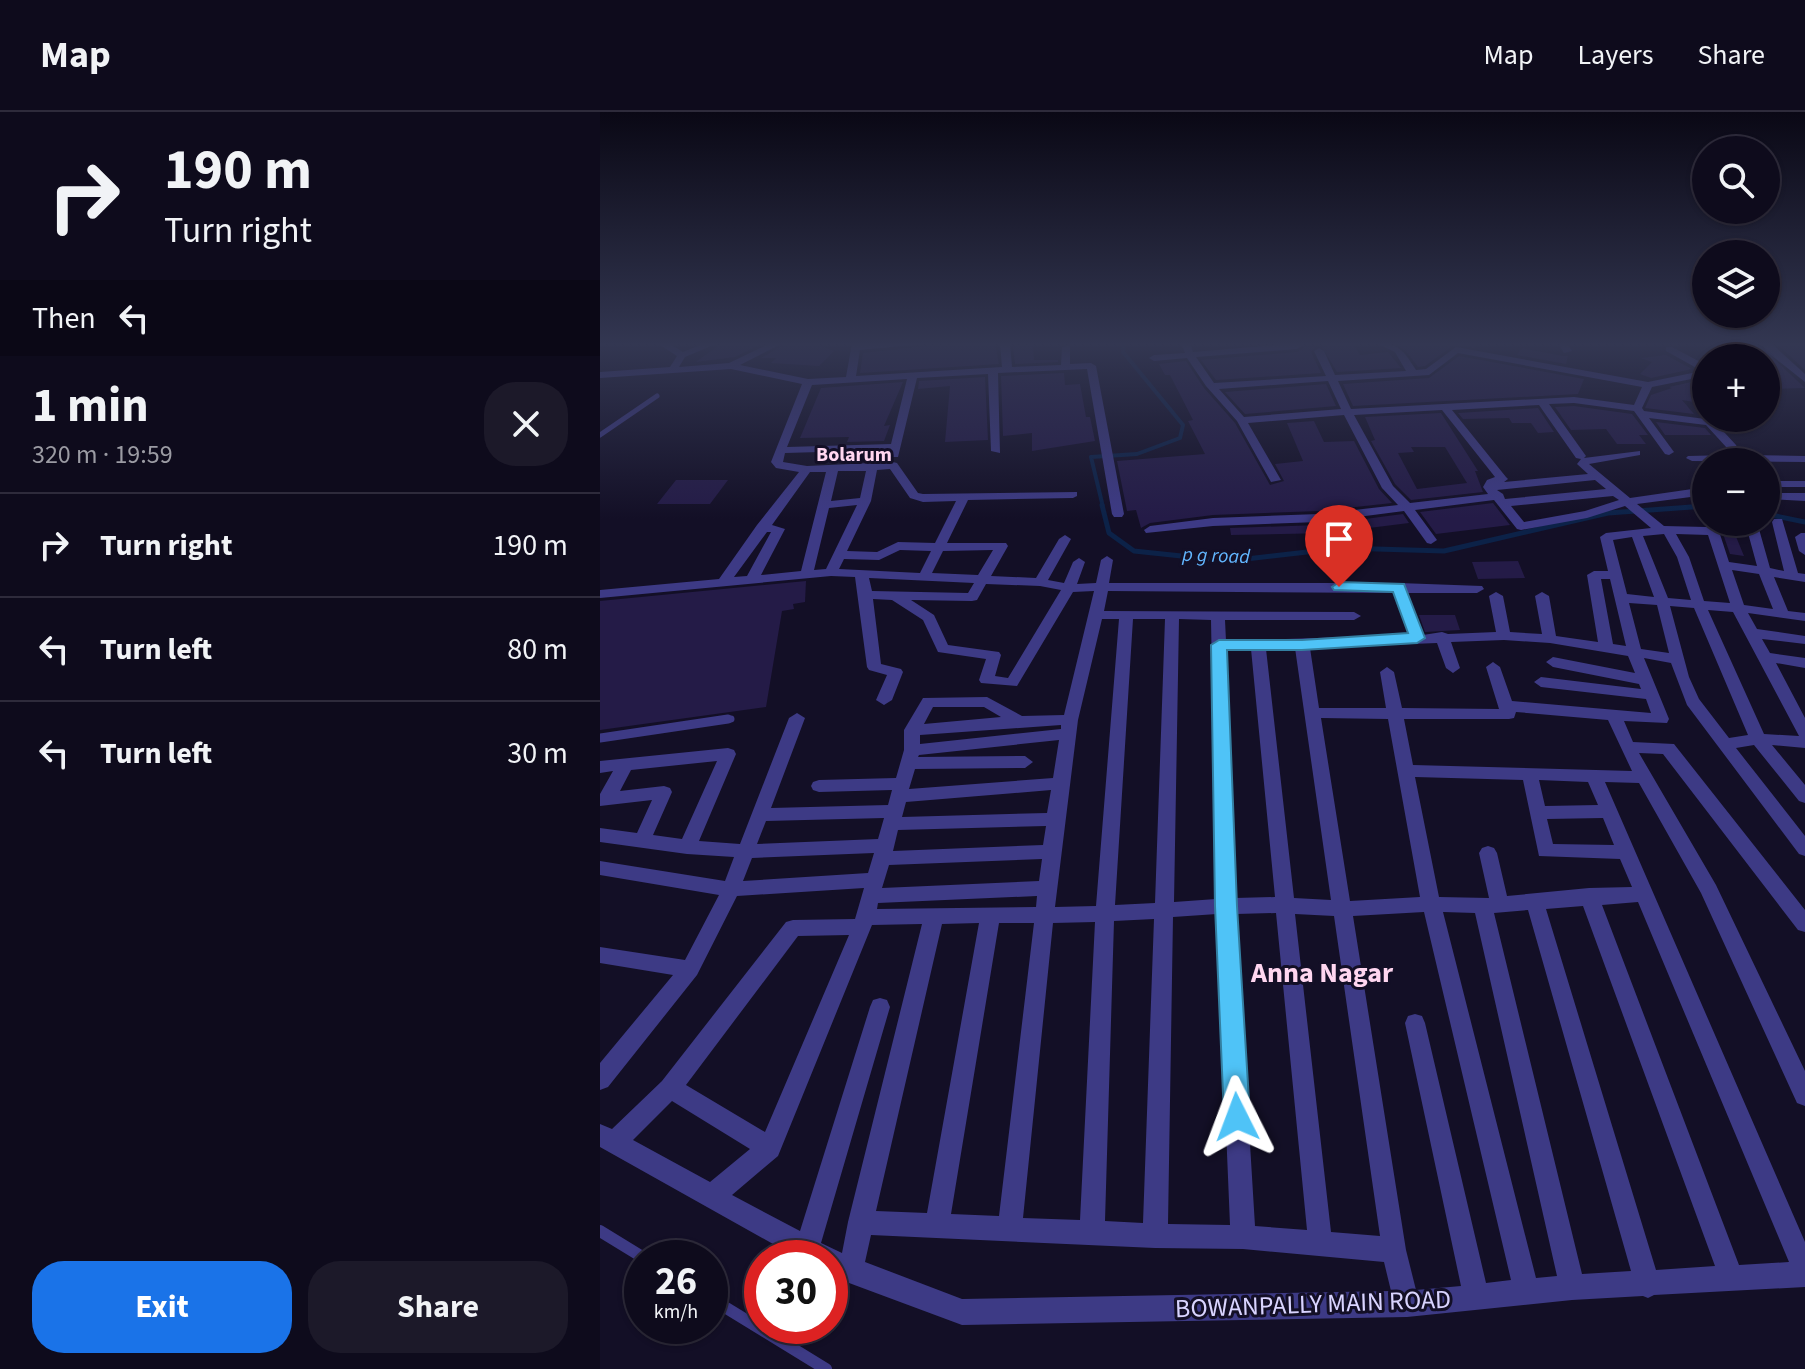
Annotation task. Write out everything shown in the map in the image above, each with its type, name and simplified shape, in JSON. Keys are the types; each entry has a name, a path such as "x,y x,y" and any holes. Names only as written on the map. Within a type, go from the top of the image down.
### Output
{"street":[{"path":"800,402 780,450 777,462 780,466 807,469 893,465"},
{"path":"907,402 893,465 914,496 1073,494"},
{"path":"994,402 996,451"},
{"path":"1098,402 1118,514"},
{"path":"1225,402 1241,420 1275,480"},
{"path":"1343,402 1388,488 1407,507 1431,540"},
{"path":"1241,420 1477,402"},
{"path":"1541,402 1580,456"},
{"path":"1584,402 1705,420 1730,448"},
{"path":"1640,411 1643,402"},
{"path":"1444,406 1502,479 1491,482 1521,526 1587,514 1627,502 1692,493"},
{"path":"1640,411 1669,452"},
{"path":"780,450 896,447"},
{"path":"1780,451 1805,450"},
{"path":"1636,453 1585,461 1583,464 1648,520 1665,530 1683,557 1699,605 1758,739 1805,797"},
{"path":"1780,457 1805,459"},
{"path":"807,572 833,467"},
{"path":"831,572 865,501 872,467"},
{"path":"723,583 807,469"},
{"path":"1150,530 1213,522 1319,518 1497,495 1599,476"},
{"path":"1780,484 1805,484"},
{"path":"1497,495 1616,492"},
{"path":"924,577 964,497"},
{"path":"1780,497 1805,497"},
{"path":"824,505 865,501"},
{"path":"1726,565 1799,577 1780,527"},
{"path":"752,579 779,529 761,528"},
{"path":"1692,528 1606,537 1635,654 1661,719 1668,748 1805,924"},
{"path":"1636,533 1662,600 1677,659 1692,701 1805,849"},
{"path":"1715,536 1738,608 1805,733"},
{"path":"1755,536 1765,572 1783,615"},
{"path":"1805,537 1801,537 1805,551"},
{"path":"1040,582 1065,539"},
{"path":"839,555 879,556 898,546 1002,546 972,597 866,595"},
{"path":"1010,1229 1055,819 1069,727 1107,560"},
{"path":"896,596 929,618 943,649 994,655 986,680 1012,683 1069,588 1079,562"},
{"path":"600,594 807,572 1040,582 1069,588 1477,589"},
{"path":"861,573 874,667 896,672 884,700"},
{"path":"1606,648 1594,575 1616,575"},
{"path":"1399,587 1417,638"},
{"path":"1496,596 1504,636"},
{"path":"1542,596 1550,639"},
{"path":"1621,598 1805,617"},
{"path":"1096,615 1354,616"},
{"path":"1092,1232 1105,914 1126,615"},
{"path":"1155,1236 1172,615"},
{"path":"1218,616 1226,906 1243,1237"},
{"path":"1751,633 1805,640"},
{"path":"1219,645 1302,645 1442,636 1504,636 1550,639 1677,659"},
{"path":"1442,636 1453,668"},
{"path":"1258,645 1320,1241"},
{"path":"1302,645 1394,1250 1407,1304"},
{"path":"1765,657 1805,663"},
{"path":"1553,662 1645,680"},
{"path":"1313,713 1509,714 1493,667"},
{"path":"1387,672 1431,904 1527,1292"},
{"path":"1541,682 1651,695"},
{"path":"1019,721 987,702 928,702 912,730 910,757 882,858 1053,852"},
{"path":"1507,706 1661,719"},
{"path":"1614,715 1627,747 1709,890 1805,1095"},
{"path":"600,1080 690,969 731,889 797,718"},
{"path":"912,730 1019,721 1069,727"},
{"path":"910,757 1069,727"},
{"path":"1723,744 1758,739 1805,742"},
{"path":"1627,747 1668,748"},
{"path":"600,767 728,754 687,847"},
{"path":"910,757 1025,762"},
{"path":"604,799 626,763"},
{"path":"1408,771 1645,777"},
{"path":"1530,775 1545,851 1628,852"},
{"path":"1594,776 1805,1273"},
{"path":"761,815 898,797 1062,783"},
{"path":"819,786 898,797"},
{"path":"604,799 664,792 642,841"},
{"path":"898,797 892,824 1055,819"},
{"path":"1539,813 1611,811"},
{"path":"600,835 687,847 746,851 885,846"},
{"path":"862,927 885,846"},
{"path":"1488,853 1492,906 1572,1287"},
{"path":"600,868 731,889 1049,888"},
{"path":"712,1196 770,1148 866,917 1105,914 1226,906 1283,905 1343,909 1431,904 1492,906 1645,894"},
{"path":"1589,896 1732,1279"},
{"path":"1535,903 1648,1285"},
{"path":"848,1248 860,1222 934,916"},
{"path":"937,1225 990,917"},
{"path":"790,1240 607,1139 670,1088 793,928 862,927"},
{"path":"600,955 690,969"},
{"path":"819,1240 880,1007"},
{"path":"1415,1023 1477,1298"},
{"path":"670,1088 770,1148"},
{"path":"860,1222 1320,1241 1394,1250"},
{"name":"BOWANPALLY MAIN ROAD","path":"848,1269 962,1312 1407,1304 1572,1287 1648,1285 1805,1273"}],"lane":[{"path":"600,435 649,402"},
{"path":"600,738 731,719"},
{"path":"600,1231 624,1246"},
{"path":"728,1309 826,1369"}],"building":[{"path":"815,402 895,402 884,426 890,425 884,441 847,442 849,437 800,438"},
{"path":"949,402 986,402 988,440 945,442"},
{"path":"1002,402 1083,402 1095,441 1032,451 1032,433 1003,436"},
{"path":"1184,402 1216,402 1235,423 1270,485 1284,481 1275,464 1303,461 1287,423 1314,421 1324,442 1354,441 1379,489 1392,503 1319,511 1213,515 1150,523 1141,528 1136,510 1127,511 1117,461 1205,454 1188,421 1193,420"},
{"path":"1234,402 1334,402 1336,406 1245,414"},
{"path":"1351,402 1434,402 1353,406"},
{"path":"1648,402 1683,402 1692,414 1645,408"},
{"path":"1574,406 1632,414 1648,435 1639,435 1646,444 1617,444 1606,429 1571,430 1555,407"},
{"path":"1538,408 1554,432 1538,433 1531,423 1512,423 1509,418 1463,419 1458,413"},
{"path":"1441,413 1478,471 1475,471 1483,492 1411,500 1395,484 1371,441 1375,440 1365,417","holes":["1411,447 1445,447 1467,483 1417,489 1398,453 1414,452"]},
{"path":"1656,422 1692,426 1692,432 1708,432 1711,435 1665,435"},
{"path":"676,480 728,480 710,504 657,504"},
{"path":"1493,503 1510,525 1436,534 1420,512"},
{"path":"1403,514 1409,523 1329,533 1231,535 1230,528 1319,525"},
{"path":"1724,536 1736,536 1744,556 1730,554"},
{"path":"1518,561 1525,578 1478,579 1472,562"},
{"path":"806,581 805,602 793,604 794,609 782,611 766,707 600,730 600,601"},
{"path":"1419,615 1455,615 1460,630 1425,632"}],"waterway":[{"name":"p g road","path":"1103,507 1091,457 1137,454 1180,438 1183,425 1164,402"},
{"name":"p g road","path":"1102,505 1109,533 1134,551 1229,561 1342,548 1444,551 1608,513 1706,506 1685,507"},
{"name":"p g road","path":"1780,517 1805,522"}],"district":[{"name":"Bolarum","path":"854,455"},
{"name":"Anna Nagar","path":"1322,973"}],"route":[{"path":"1237,1117 1226,906 1219,645 1302,645 1417,638 1399,587 1339,587"}]}
